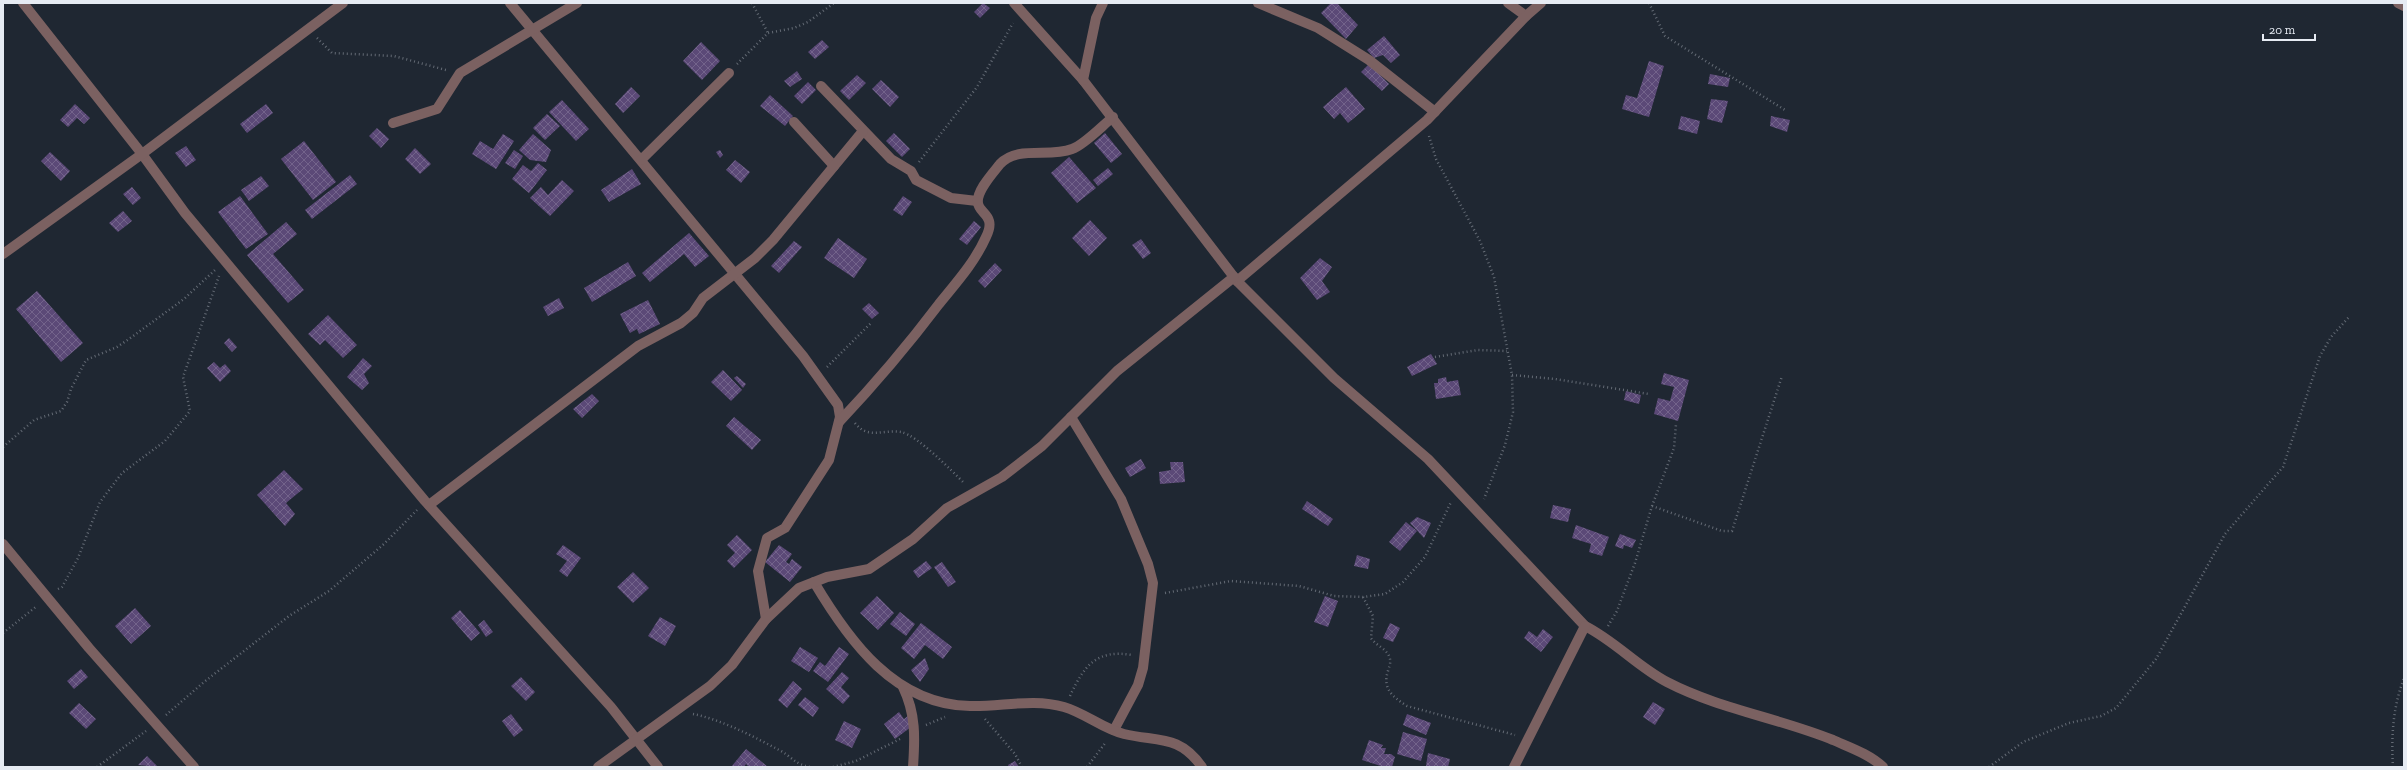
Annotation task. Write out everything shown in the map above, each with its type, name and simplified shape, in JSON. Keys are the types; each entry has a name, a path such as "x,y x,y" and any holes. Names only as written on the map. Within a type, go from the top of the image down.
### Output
{"street":[{"path":"23,3 142,154 185,214 427,503 637,738 658,767"},
{"path":"3,254 142,154 343,3"},
{"path":"510,3 534,30 818,375 838,405 839,422 830,460 785,528 767,538 758,571 766,619"},
{"path":"393,123 437,109 460,73 577,3"},
{"path":"1083,80 1096,18 1103,3"},
{"path":"1258,3 1318,28 1369,60 1435,112"},
{"path":"1508,3 1526,16"},
{"path":"598,767 710,686 732,665 766,619 799,588 814,582 869,569 913,539 947,508 1002,477 1042,446 1117,372 1235,279 1427,120 1526,16 1541,3"},
{"path":"2398,3 2404,6"},
{"path":"1018,7 1083,80 1235,279 1323,368 1428,459 1585,626 1603,635 1642,666 1667,682 1708,699 1812,732 1856,750 1884,767"},
{"path":"641,160 729,73"},
{"path":"821,86 851,115 863,131 890,159 911,170 916,180 951,198 977,201"},
{"path":"839,422 911,340 974,258 987,237 990,226 985,212 979,207 977,201 982,189 1009,156 1021,153 1061,152 1074,149 1113,118"},
{"path":"794,122 834,166"},
{"path":"427,503 638,346 680,323 693,313 703,298 733,273 755,258 773,240 816,191 834,166 863,131"},
{"path":"1071,417 1121,499 1148,564 1153,582 1153,598 1145,657 1138,685 1114,730"},
{"path":"3,544 47,598 194,767"},
{"path":"814,582 838,622 862,649 903,687 934,702 971,707 1036,703 1064,707 1123,734 1159,738 1173,742 1194,756 1202,767"},
{"path":"1514,767 1585,626"},
{"path":"903,687 913,713 915,730 913,767"}],"path":[{"path":"752,3 768,33"},
{"path":"729,73 746,53 768,33 801,25 834,3"},
{"path":"1648,3 1665,36 1786,110"},
{"path":"911,170 938,140 977,87 1018,7"},
{"path":"308,29 332,53 394,56 460,73"},
{"path":"1427,120 1431,144 1436,159 1480,241 1494,277 1503,315 1507,351 1512,375 1513,412 1510,425 1492,482 1478,512"},
{"path":"3,447 34,420 61,410 67,402 71,389 86,360 117,348 184,299 225,260"},
{"path":"3,633 62,587 78,558 100,502 122,473 165,441 190,411 183,377 225,260"},
{"path":"1989,767 2023,742 2069,723 2101,716 2116,708 2156,659 2226,534 2282,467 2320,356 2331,336 2349,317"},
{"path":"818,375 871,323"},
{"path":"1435,356 1478,350 1507,351"},
{"path":"1512,375 1555,379 1649,394"},
{"path":"1652,506 1722,531 1732,531 1782,376"},
{"path":"847,414 859,429 867,432 878,434 903,432 935,456 974,493"},
{"path":"1603,635 1617,612 1635,563 1652,506 1674,448 1676,424"},
{"path":"1162,594 1231,581 1299,586 1334,596 1363,597 1385,594 1403,582 1425,557 1444,514 1460,493"},
{"path":"97,767 156,724 204,682 289,616 330,591 384,544 427,503"},
{"path":"1363,597 1373,616 1371,638 1390,657 1391,662 1386,677 1387,690 1393,698 1407,706 1517,735 1527,742"},
{"path":"1064,707 1083,674 1098,657 1114,653 1145,657"},
{"path":"2393,767 2391,738 2394,712 2404,678"},
{"path":"971,707 995,728 1015,754 1022,767"},
{"path":"675,711 705,716 784,753 796,764 810,767"},
{"path":"833,767 856,760 881,749 915,730"},
{"path":"1087,767 1114,730"}],"building":[{"path":"983,3 990,8 980,18 974,12"},
{"path":"1331,3 1337,3 1358,25 1346,39 1321,13"},
{"path":"1384,36 1400,55 1391,63 1383,55 1374,58 1367,50"},
{"path":"822,40 829,47 815,59 808,52"},
{"path":"701,42 720,61 702,80 683,61"},
{"path":"1649,61 1664,66 1649,117 1622,109 1626,95 1637,98"},
{"path":"1369,64 1389,84 1382,91 1361,72"},
{"path":"797,71 802,79 790,87 784,81"},
{"path":"1710,74 1730,78 1728,87 1708,84"},
{"path":"857,75 866,83 849,100 840,91"},
{"path":"881,80 899,97 890,107 872,89"},
{"path":"808,82 816,90 802,104 794,96"},
{"path":"631,87 640,96 623,113 615,104"},
{"path":"1346,87 1365,109 1348,123 1340,113 1334,119 1323,107"},
{"path":"770,95 793,116 785,126 760,106"},
{"path":"1711,99 1728,101 1722,123 1707,119"},
{"path":"562,100 589,129 576,141 549,112"},
{"path":"75,104 90,118 84,124 77,118 68,127 60,120"},
{"path":"266,104 273,113 247,133 240,124"},
{"path":"547,114 560,126 545,140 533,128"},
{"path":"1681,116 1700,121 1697,134 1678,129"},
{"path":"1771,116 1790,120 1787,132 1770,126"},
{"path":"377,128 389,139 381,148 369,136"},
{"path":"894,133 910,149 902,157 886,141"},
{"path":"1105,133 1122,154 1111,163 1094,143"},
{"path":"503,134 514,141 496,169 472,154 480,141 493,149"},
{"path":"533,134 551,150 546,162 530,160 519,150"},
{"path":"304,141 336,182 313,200 281,159"},
{"path":"186,146 196,160 186,167 175,153"},
{"path":"415,148 431,164 420,174 405,159"},
{"path":"514,150 523,156 515,169 505,163"},
{"path":"720,150 723,155 720,158 716,152"},
{"path":"50,152 70,171 61,181 41,161"},
{"path":"1069,157 1096,188 1077,203 1051,173"},
{"path":"735,160 750,172 741,183 726,170"},
{"path":"538,163 547,170 529,193 512,179 523,165 531,171"},
{"path":"1108,168 1113,174 1098,186 1093,180"},
{"path":"632,169 641,184 609,202 601,190"},
{"path":"350,175 357,184 312,219 305,210"},
{"path":"261,176 269,186 249,201 241,190"},
{"path":"562,180 574,191 550,216 530,198 541,187 548,195"},
{"path":"132,187 141,198 133,205 123,194"},
{"path":"240,196 268,234 246,249 218,212"},
{"path":"903,196 912,202 902,216 893,210"},
{"path":"123,211 132,221 118,232 109,223"},
{"path":"1090,220 1107,238 1089,256 1072,238"},
{"path":"974,221 981,227 967,245 959,239"},
{"path":"286,222 297,234 273,254 304,290 288,303 247,255"},
{"path":"689,233 709,256 695,267 684,254 650,282 642,273"},
{"path":"838,238 867,259 854,278 824,258"},
{"path":"1141,239 1151,253 1143,259 1132,245"},
{"path":"794,241 802,247 779,273 771,266"},
{"path":"1320,258 1332,267 1322,281 1330,292 1317,300 1300,278"},
{"path":"628,262 636,276 592,302 584,288"},
{"path":"995,263 1002,270 985,288 978,281"},
{"path":"37,291 83,343 61,362 16,309"},
{"path":"559,298 564,308 548,316 543,307"},
{"path":"648,300 660,324 639,334 637,329 630,333 620,314"},
{"path":"869,303 879,313 872,319 862,309"},
{"path":"328,315 357,345 343,358 325,340 320,345 308,334"},
{"path":"229,338 237,347 232,352 224,343"},
{"path":"1431,354 1437,364 1412,376 1407,367"},
{"path":"363,358 372,366 364,374 369,383 362,390 347,377"},
{"path":"214,362 220,368 225,364 231,371 220,382 207,368"},
{"path":"723,370 742,390 731,401 711,382"},
{"path":"1664,373 1689,380 1678,421 1654,414 1658,398 1670,401 1674,387 1661,384"},
{"path":"737,376 746,384 743,388 734,378"},
{"path":"1446,377 1447,382 1458,380 1461,395 1436,399 1434,383 1438,383 1438,379"},
{"path":"1626,391 1641,395 1639,404 1624,400"},
{"path":"592,394 599,401 582,418 573,409"},
{"path":"734,417 761,440 752,450 726,426"},
{"path":"1141,459 1146,468 1130,477 1125,468"},
{"path":"1170,462 1183,462 1185,482 1160,484 1159,472 1171,470"},
{"path":"284,470 303,489 286,503 295,514 285,526 257,495"},
{"path":"1307,501 1333,519 1328,526 1302,509"},
{"path":"1553,505 1571,509 1568,522 1550,518"},
{"path":"1417,517 1431,523 1424,538 1410,523"},
{"path":"1406,522 1417,531 1400,551 1389,542"},
{"path":"1576,525 1609,537 1602,556 1589,552 1591,544 1572,538"},
{"path":"1620,534 1636,540 1632,548 1624,545 1623,549 1615,546"},
{"path":"737,535 752,550 734,568 727,561 735,553 727,545"},
{"path":"563,545 581,558 567,577 559,571 567,561 556,554"},
{"path":"779,545 792,554 786,562 789,564 792,559 802,567 790,582 765,562"},
{"path":"1357,555 1370,559 1368,569 1354,566"},
{"path":"926,561 932,568 918,578 913,571"},
{"path":"942,562 956,582 948,587 934,567"},
{"path":"633,572 649,588 633,603 617,587"},
{"path":"877,596 894,613 878,630 860,613"},
{"path":"1325,596 1338,601 1328,627 1314,622"},
{"path":"135,608 151,626 131,644 115,626"},
{"path":"460,610 480,633 471,641 451,618"},
{"path":"900,612 915,624 906,636 890,624"},
{"path":"660,617 676,626 665,646 648,636"},
{"path":"484,620 493,632 486,637 478,625"},
{"path":"921,623 952,647 943,659 925,645 914,659 901,648"},
{"path":"1390,623 1400,628 1393,642 1383,638"},
{"path":"1543,629 1553,637 1541,652 1524,638 1529,631 1537,637"},
{"path":"800,647 818,658 809,672 791,661"},
{"path":"839,647 849,654 828,682 813,671 820,662 825,666"},
{"path":"925,658 929,669 920,682 911,670"},
{"path":"81,669 88,677 74,689 67,681"},
{"path":"842,672 849,678 841,687 850,696 843,704 826,689"},
{"path":"521,677 535,692 526,701 511,686"},
{"path":"793,681 802,689 787,708 778,700"},
{"path":"805,697 819,708 813,717 798,705"},
{"path":"1653,702 1665,709 1655,725 1643,717"},
{"path":"79,703 96,719 86,729 69,713"},
{"path":"899,712 904,719 909,715 915,724 895,739 884,724"},
{"path":"511,714 523,730 514,737 502,721"},
{"path":"1407,714 1431,723 1426,735 1403,725"},
{"path":"844,721 861,729 852,748 835,740"},
{"path":"1403,732 1427,739 1421,761 1397,754"},
{"path":"1369,740 1383,745 1381,748 1386,748 1384,754 1391,754 1395,757 1392,767 1384,767 1362,760"},
{"path":"746,749 768,767 749,767 746,764 744,767 731,767"},
{"path":"1428,753 1450,759 1448,767 1426,766"},
{"path":"147,756 158,767 138,765"},
{"path":"1015,761 1019,767 1009,767 1008,765"}]}
